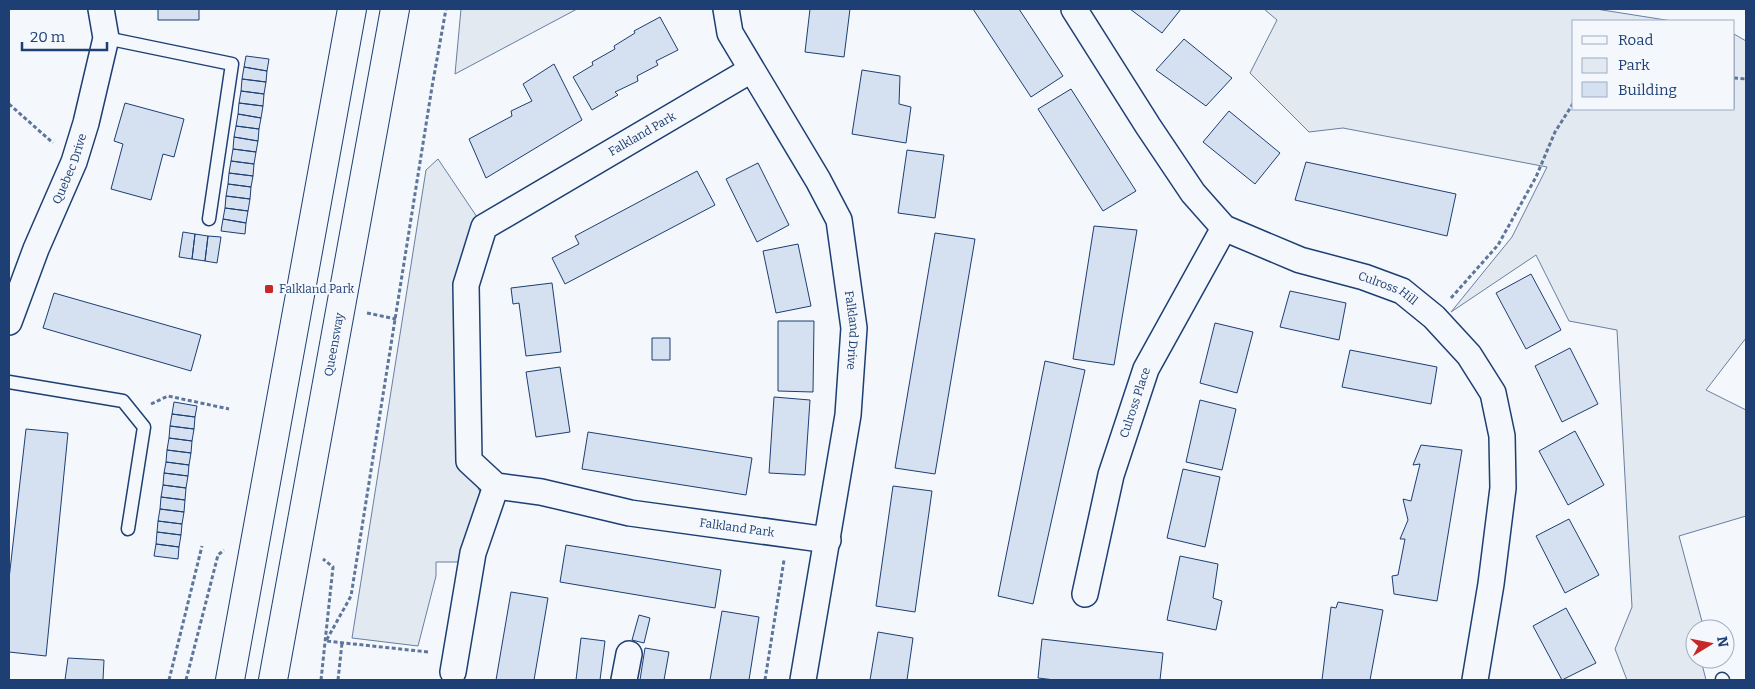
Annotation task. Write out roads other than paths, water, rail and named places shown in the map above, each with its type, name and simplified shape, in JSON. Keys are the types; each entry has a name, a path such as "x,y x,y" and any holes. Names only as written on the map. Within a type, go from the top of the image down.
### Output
{"highway":[{"path":"230,680 352,9"},
{"name":"Queensway","path":"273,680 395,9"}],"street":[{"name":"Quebec Drive","path":"9,322 36,249 74,162 86,123 106,38 101,9"},
{"name":"Falkland Drive","path":"726,9 730,33 818,180 839,220 854,328 848,415 803,680"},
{"name":"Culross Hill","path":"1074,9 1188,186 1224,228 1300,260 1364,277 1402,291 1434,317 1469,355 1493,393 1502,436 1503,488 1491,584 1475,680"},
{"name":"Falkland Park","path":"751,70 484,227 466,285 469,461 496,486 541,492 630,513 828,540"},
{"name":"Culross Place","path":"1086,594 1111,475 1146,369 1224,228"},
{"path":"455,664 474,553 496,486"},
{"path":"624,680 629,654"}],"lane":[{"path":"106,38 232,64 209,219"},
{"path":"9,382 123,401 144,426 128,529"}],"place":[{"name":"Falkland Park","path":"269,289"}]}
